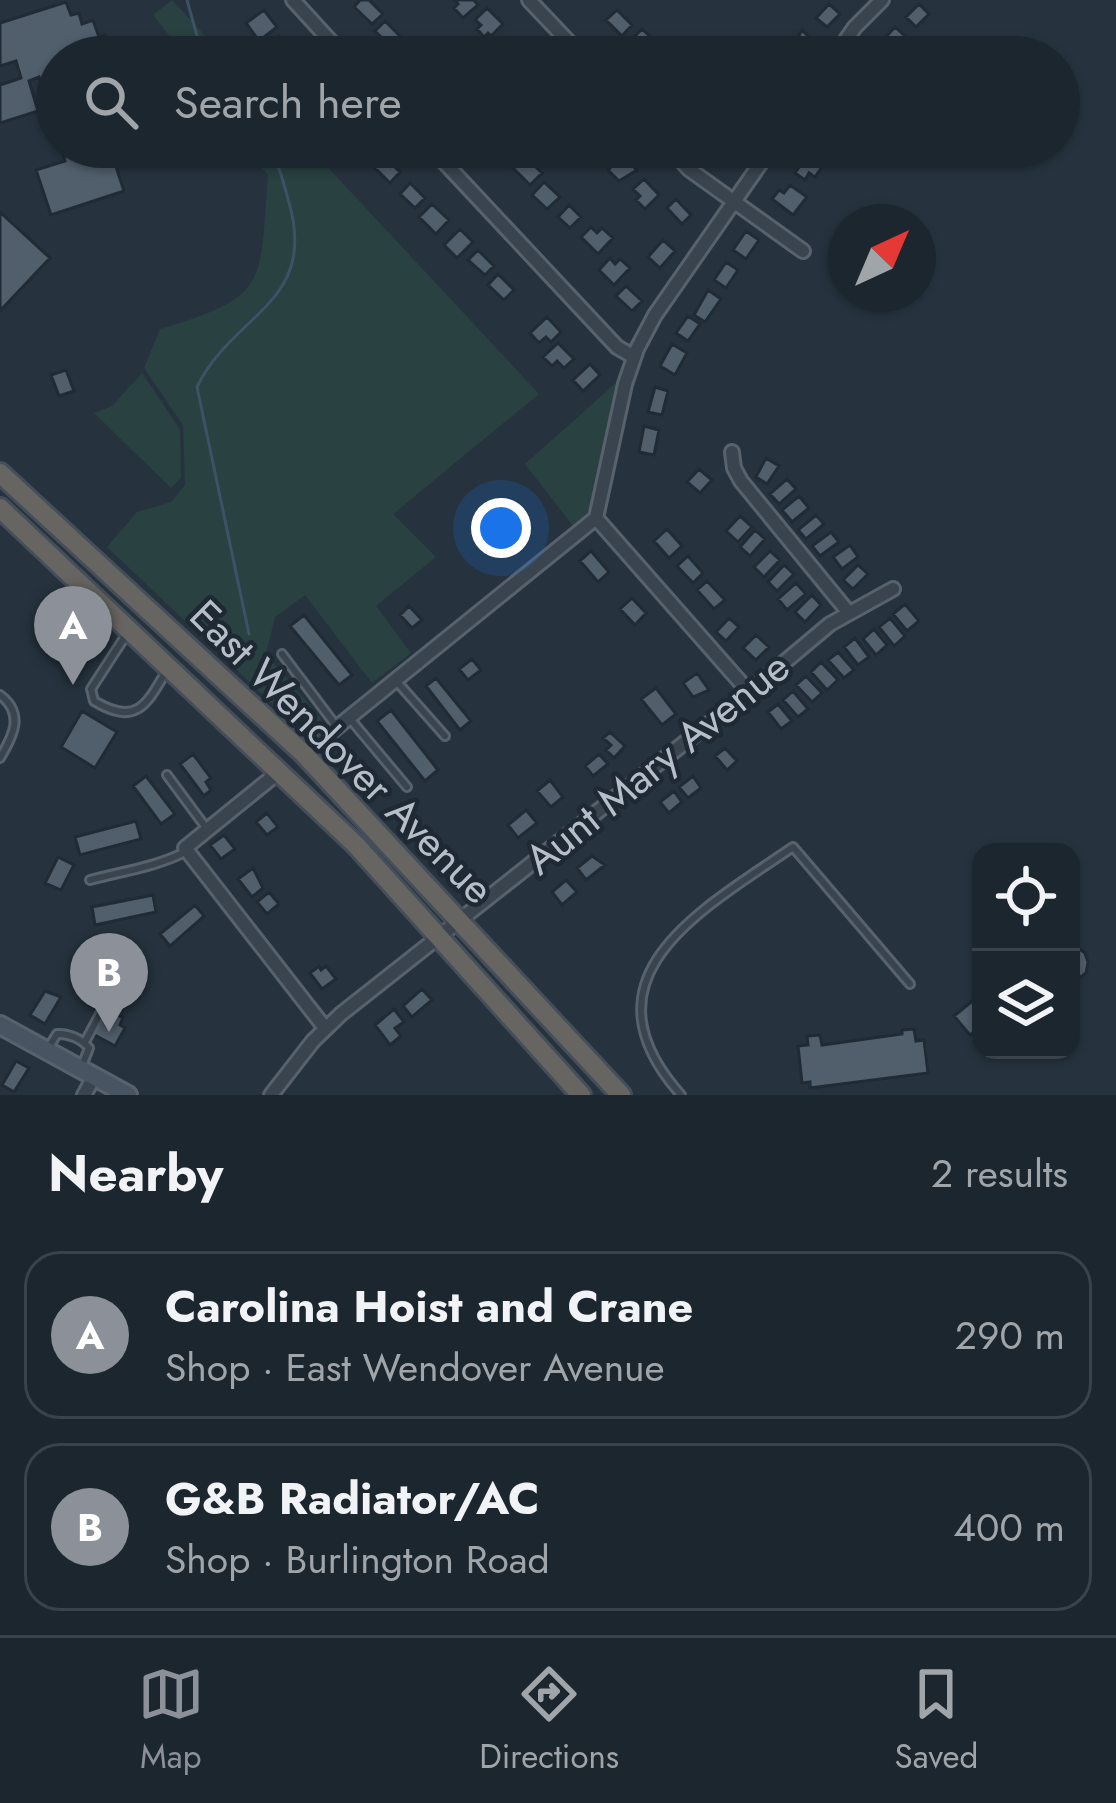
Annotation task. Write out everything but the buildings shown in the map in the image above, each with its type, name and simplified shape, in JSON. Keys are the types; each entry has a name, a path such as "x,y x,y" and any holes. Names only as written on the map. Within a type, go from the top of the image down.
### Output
{"highway":[{"name":"East Wendover Avenue","path":"0,473 304,754 621,1095"},
{"name":"East Wendover Avenue","path":"0,508 356,845 581,1095"}],"main road":[{"path":"0,1025 120,1093"}],"street":[{"path":"293,0 326,36"},
{"path":"529,0 563,36"},
{"path":"849,36 882,0"},
{"path":"450,168 617,347 634,357"},
{"path":"688,168 803,250"},
{"path":"304,754 596,518 634,357 656,315 758,168"},
{"path":"732,452 741,481 849,613"},
{"path":"596,518 749,692"},
{"name":"Aunt Mary Avenue","path":"271,1095 325,1028 814,636 893,589"},
{"path":"280,771 186,849 325,1028"},
{"path":"84,1095 87,1073"}],"lane":[{"path":"130,629 91,688 94,701 115,714 130,713 151,697 169,666"},
{"path":"282,654 337,727"},
{"path":"395,680 445,736"},
{"path":"0,695 16,718 0,758"},
{"path":"349,717 407,787"},
{"path":"167,775 207,829"},
{"path":"681,1095 651,1057 643,1031 641,992 650,966 685,926 793,847 910,984"},
{"path":"90,880 140,866 156,867 186,849"},
{"path":"85,1042 110,995"},
{"path":"47,1051 57,1034 85,1042 89,1048 87,1073"}],"green space":[{"path":"172,0 205,36 170,36 153,15"},
{"path":"262,168 329,168 539,394 393,514 436,557 376,606 411,653 372,683 305,595 275,617 266,654 322,720 308,731 300,730 107,547 137,512 171,502 185,485 183,425 144,368 160,329 222,306 241,295 252,281 263,240 268,175"},
{"path":"142,373 180,429 181,478 171,488 94,413 112,406"},
{"path":"616,383 594,502 573,526 525,464"}],"waterway":[{"path":"187,0 197,36"},
{"path":"249,634 197,387 213,362 283,285 292,262 295,234 279,168"}],"place":[{"name":"Carolina Hoist and Crane","path":"73,685"},
{"name":"G&B Radiator/AC","path":"109,1032"}]}
